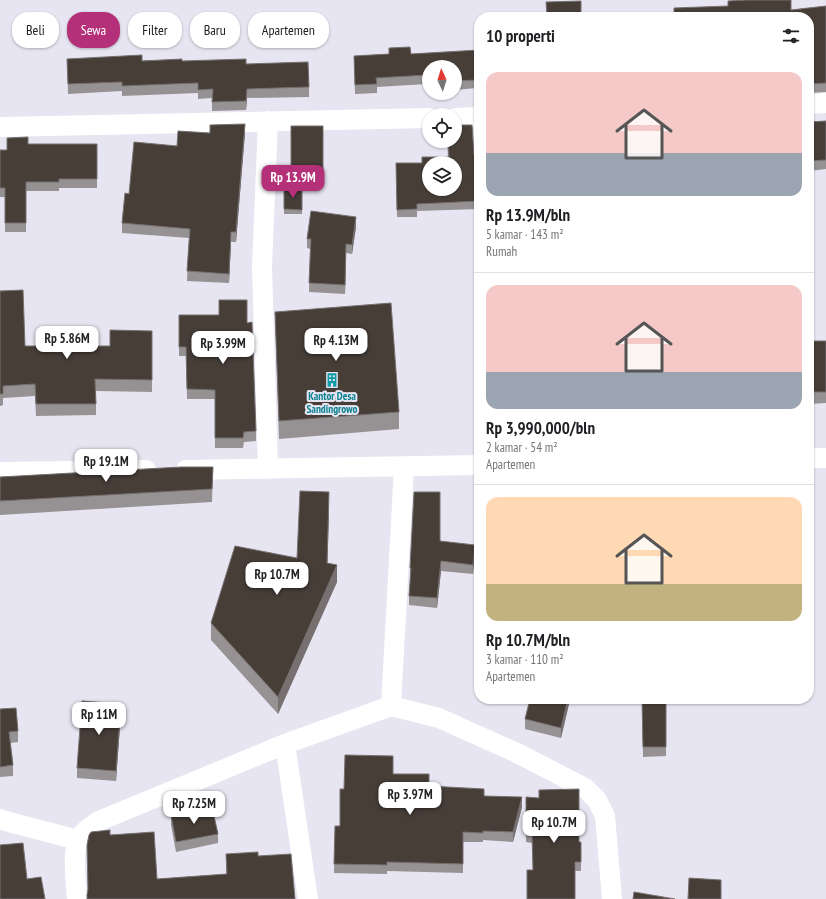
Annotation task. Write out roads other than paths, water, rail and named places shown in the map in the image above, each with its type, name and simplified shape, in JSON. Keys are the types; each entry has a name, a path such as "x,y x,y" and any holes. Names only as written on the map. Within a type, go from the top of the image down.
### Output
{"street":[{"path":"814,104 826,103"},
{"path":"462,118 474,117"},
{"path":"0,128 422,118"},
{"path":"268,121 262,267 268,469"},
{"path":"814,458 826,458"},
{"path":"0,472 474,465"},
{"path":"391,706 404,467"},
{"path":"77,899 75,858 78,840 87,830 99,821 285,744 391,706 439,718 517,753 585,788 597,800 605,816 612,899"},
{"path":"285,744 308,899"},
{"path":"0,819 78,840"}],"place":[{"name":"Kantor Desa Sandingrowo","path":"332,380"}]}
